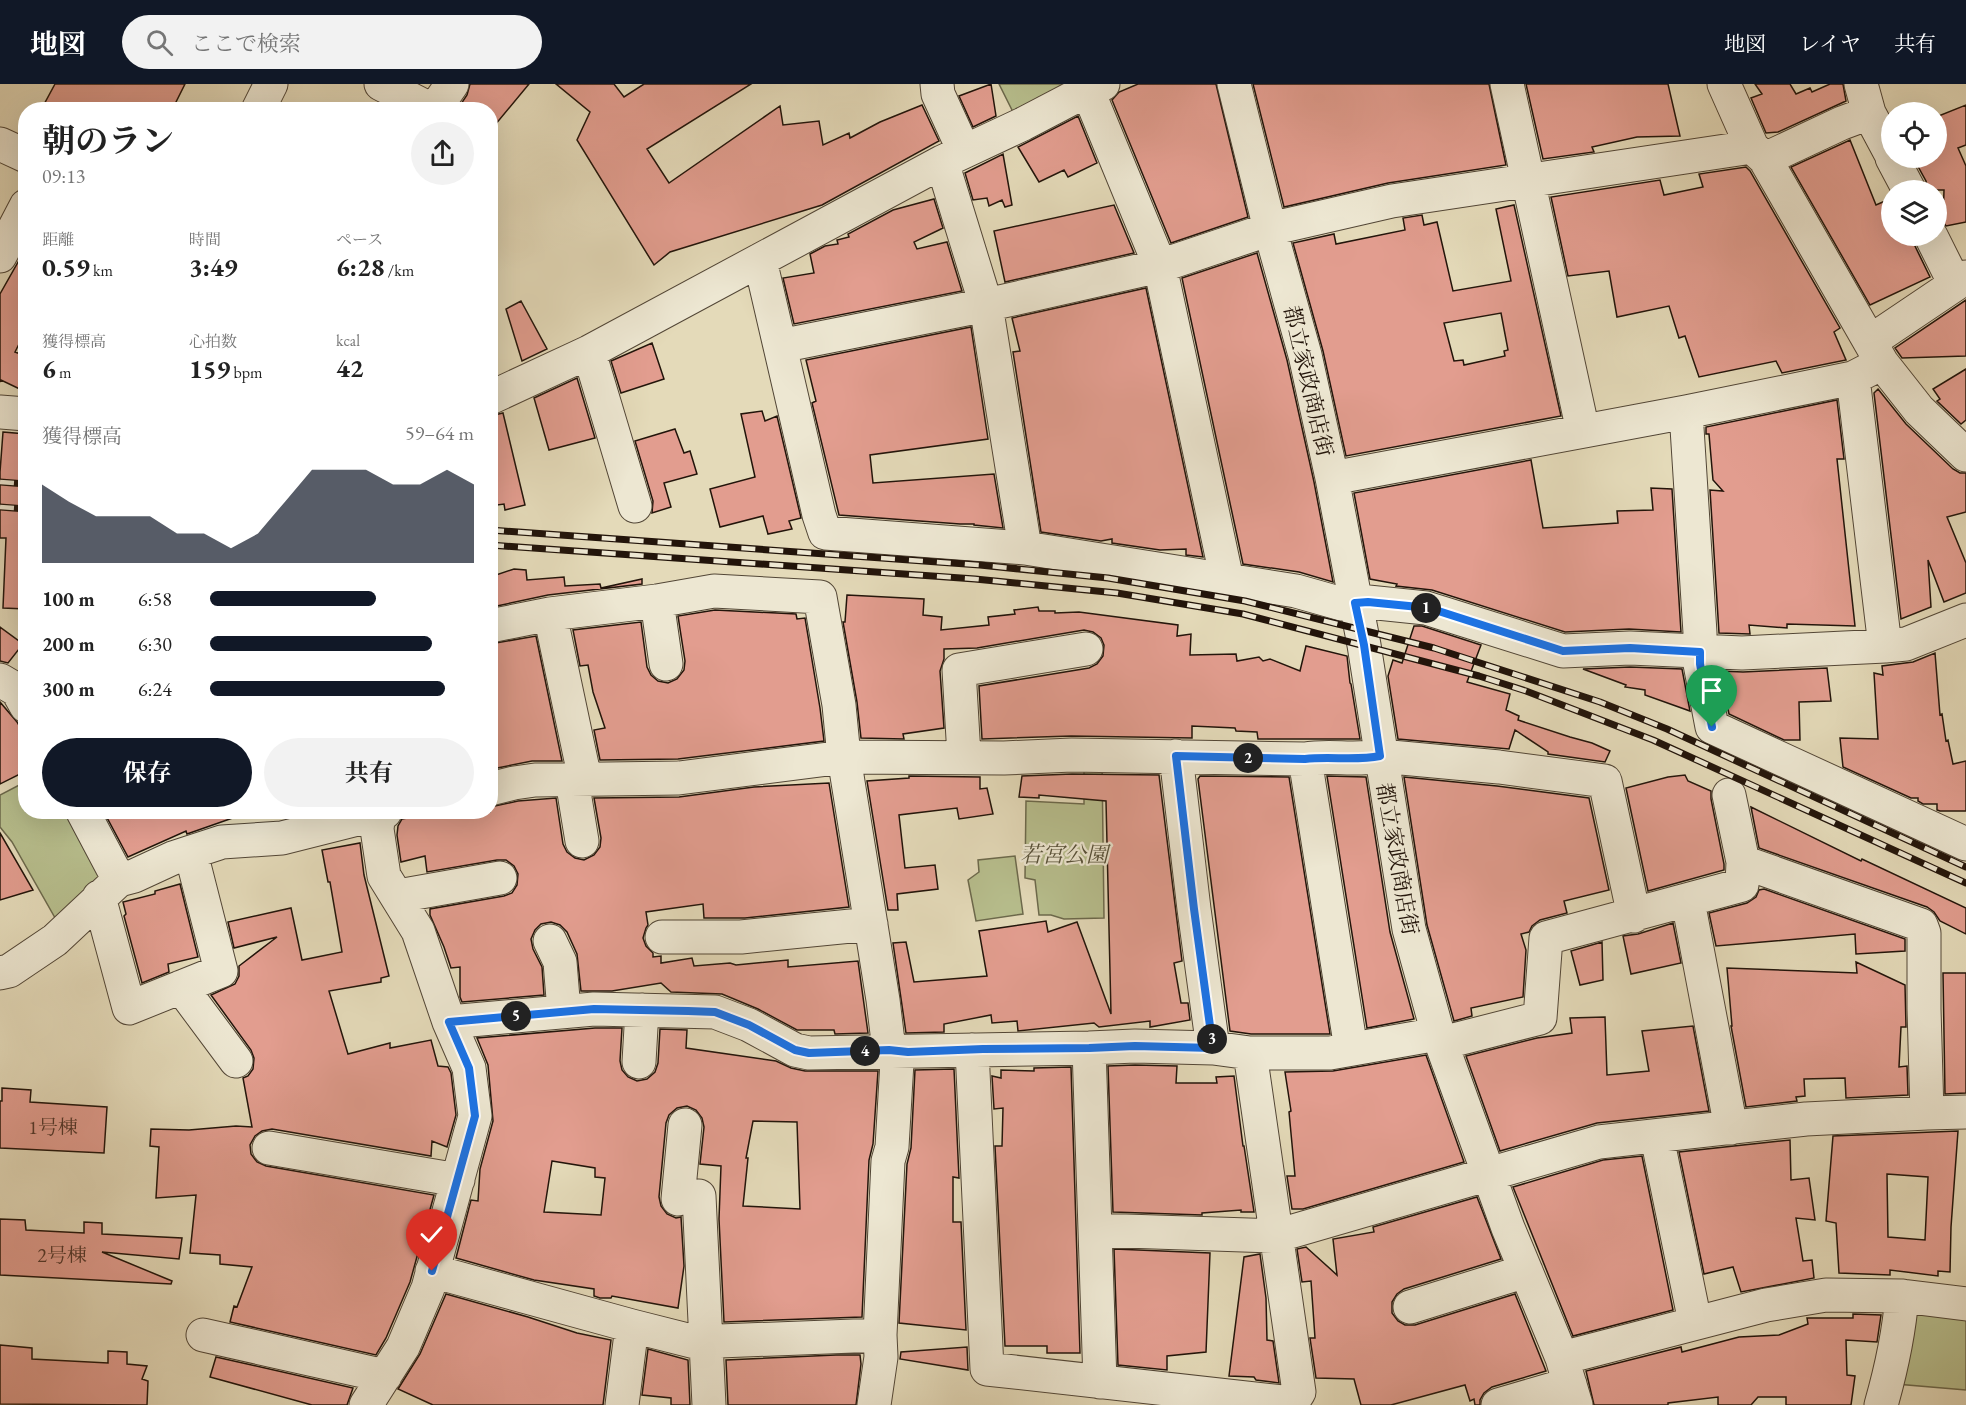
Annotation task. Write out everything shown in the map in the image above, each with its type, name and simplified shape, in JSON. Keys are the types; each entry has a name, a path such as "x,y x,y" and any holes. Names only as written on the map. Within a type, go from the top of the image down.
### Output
{"street":[{"path":"262,102 271,84"},
{"path":"381,84 417,102"},
{"path":"439,102 452,84"},
{"path":"937,84 986,305 1025,548"},
{"name":"都立家政商店街","path":"1234,84 1270,229 1305,355 1332,478 1364,645 1409,929 1440,1038 1508,1228 1570,1382"},
{"path":"1507,84 1583,431"},
{"path":"1724,84 1759,153 1876,352 1919,410 1963,449"},
{"path":"498,391 589,352 953,157 1023,124 1092,86 1160,266 1227,580"},
{"path":"780,346 986,305 1160,266 1270,229 1392,201 1528,180 1759,153 1842,123 1865,99 1881,133"},
{"path":"0,144 18,152"},
{"path":"0,256 18,221"},
{"path":"1332,478 1686,412 1853,378 1876,352 1961,280 1938,246"},
{"path":"760,260 825,533 1025,548 1296,591 1342,604 1368,602 1429,608 1563,651 1630,648 1742,652 1885,646 1906,644 1966,620"},
{"path":"589,352 634,506"},
{"path":"1853,378 1885,646"},
{"path":"0,412 18,413"},
{"path":"1686,412 1700,664 1712,727 1966,844"},
{"path":"498,624 550,614 657,601 714,591 820,597 839,705 844,756 889,1050 897,1062 892,1147 888,1161 881,1357 874,1405"},
{"path":"657,601 666,664"},
{"path":"550,614 578,779 582,841"},
{"path":"964,756 959,669 1086,649"},
{"path":"498,787 535,780 679,778 844,756 1176,756 1305,759 1380,756 1499,767 1605,781 1634,916"},
{"path":"1176,756 1192,897 1213,1048"},
{"path":"1305,759 1351,1049"},
{"path":"449,1022 594,1009 715,1012 749,1025 795,1050 809,1053 1135,1046 1213,1048 1250,1053 1330,1053 1440,1038 1540,1018 1546,938 1742,885 1743,862 1729,795"},
{"path":"84,819 109,889 129,1008 221,972 191,853"},
{"path":"0,973 9,971 55,940 109,889 173,858 222,842 282,838 354,819"},
{"path":"366,1405 404,1347 428,1288 475,1116 469,1068 449,1022 418,931 384,876 377,829 379,819"},
{"path":"1743,862 1921,925 1924,933 1928,1113"},
{"path":"398,896 500,878"},
{"path":"1688,901 1731,1128"},
{"path":"662,937 741,938 871,924"},
{"path":"550,941 560,962 564,1011"},
{"path":"181,987 236,1061"},
{"path":"639,1062 642,1010"},
{"path":"1089,1048 1100,1382"},
{"path":"972,1050 987,1369 1292,1403 1299,1392 1250,1053"},
{"path":"1095,1230 1276,1236 1599,1142 1806,1119 1966,1112"},
{"path":"685,1125 688,1197 707,1345 709,1405"},
{"path":"1657,1137 1695,1322"},
{"path":"269,1148 458,1180"},
{"path":"432,1271 707,1345 719,1341 880,1335"},
{"path":"1410,1307 1526,1271"},
{"path":"1498,1405 1570,1382 1695,1322 1766,1305 1827,1295 1902,1296 1966,1304"},
{"path":"1881,1405 1901,1316 1902,1296"},
{"path":"622,1405 632,1326"},
{"path":"203,1335 385,1376"}],"green space":[{"path":"999,84 1072,84 1014,114"},
{"name":"若宮公園","path":"1084,762 1102,762 1104,918 1064,919 1051,915 1039,915 1035,880 1025,878 1026,801 1084,804"},
{"path":"18,786 18,819 74,819 102,880 58,923 12,842 0,827 0,795"},
{"path":"1015,856 1023,914 976,921 968,880 979,872 978,860"},
{"path":"1909,1310 1966,1317 1966,1390 1896,1384"}],"building":[{"path":"55,84 185,84 176,102 45,102"},
{"path":"470,84 529,84 498,121 498,102 462,102"},
{"path":"556,84 614,84 624,97 644,84 751,84 647,149 669,183 780,106 783,125 819,121 823,145 849,133 850,138 880,122 922,105 939,141 822,205 670,252 654,265 577,140 590,112"},
{"path":"991,84 996,116 973,127 959,96"},
{"path":"1138,84 1216,84 1248,217 1171,243 1112,100 1119,92"},
{"path":"1253,84 1489,84 1506,165 1388,183 1284,207"},
{"path":"1526,84 1668,84 1680,136 1637,137 1592,147 1594,152 1543,159"},
{"path":"1755,84 1790,84 1796,94 1810,88 1812,92 1830,84 1843,84 1846,101 1778,132 1766,133 1751,98 1762,94"},
{"path":"1966,105 1966,145 1958,148 1966,166 1966,222 1947,226 1947,180 1925,180 1919,168 1947,168 1947,113"},
{"path":"1078,116 1097,163 1068,177 1064,170 1039,182 1018,147"},
{"path":"1850,140 1876,205 1881,203 1881,246 1915,246 1930,277 1870,305 1791,167"},
{"path":"1003,154 1012,205 1005,207 1002,200 989,206 987,198 973,200 965,173"},
{"path":"1746,167 1840,328 1834,332 1846,360 1782,373 1776,361 1699,377 1685,336 1679,338 1669,306 1617,317 1609,271 1568,276 1551,197 1660,180 1664,195 1703,187 1699,174"},
{"path":"934,199 943,228 914,242 917,249 947,242 962,291 794,324 783,278 814,273 810,254 825,246 838,244 837,240 849,237 848,234 893,210"},
{"path":"1114,205 1134,253 1005,282 994,231"},
{"path":"1514,205 1561,416 1346,456 1323,351 1293,243 1334,234 1336,244 1405,230 1403,218 1422,215 1424,225 1437,222 1453,291 1511,281 1496,209","holes":["1501,313 1508,350 1504,351 1505,356 1464,365 1463,360 1454,361 1444,323"]},
{"path":"1257,253 1287,360 1333,582 1299,572 1243,564 1182,278"},
{"path":"18,262 18,346 15,352 18,353 18,388 1,380 0,382 0,294"},
{"path":"1146,288 1203,557 1186,555 1186,549 1160,550 1112,543 1112,539 1101,541 1041,532 1013,352 1020,351 1012,318"},
{"path":"1966,300 1966,356 1902,358 1895,348"},
{"path":"521,301 547,349 522,361 506,309"},
{"path":"971,327 988,439 870,455 873,483 994,474 1003,528 839,515 812,403 816,401 806,360"},
{"path":"652,343 664,379 621,393 611,361"},
{"path":"1966,369 1966,420 1961,424 1937,401 1940,399 1933,389"},
{"path":"577,378 595,438 549,450 534,398"},
{"path":"1878,389 1906,424 1953,469 1966,473 1966,512 1947,517 1966,563 1966,593 1944,602 1928,560 1931,607 1901,619 1874,393"},
{"path":"1837,400 1844,459 1837,459 1855,626 1787,624 1787,628 1749,625 1750,634 1719,633 1710,490 1723,491 1713,480 1709,434 1706,434 1706,427"},
{"path":"762,411 765,421 777,416 801,518 789,521 792,529 768,534 763,516 720,527 710,489 755,477 741,414"},
{"path":"503,413 525,505 505,510 504,504 498,505 498,414"},
{"path":"675,429 684,453 690,451 697,474 664,483 671,507 652,513 653,501 635,441"},
{"path":"3,432 18,433 18,609 3,608 6,538 0,538 0,472"},
{"path":"1531,460 1543,528 1618,523 1617,511 1653,510 1651,488 1672,489 1681,632 1629,629 1565,632 1432,590 1396,586 1397,584 1370,579 1354,493"},
{"path":"514,569 526,570 527,580 564,577 565,586 600,584 601,588 642,579 642,584 548,595 498,606 498,574"},
{"path":"847,595 924,599 923,615 942,617 941,630 989,625 988,617 1015,614 1014,610 1038,607 1039,611 1079,612 1178,625 1177,636 1191,634 1190,655 1236,654 1237,661 1259,657 1263,661 1270,659 1300,671 1306,646 1347,656 1360,739 1258,739 1257,732 1236,731 1235,728 1192,726 1192,738 1071,736 982,739 979,686 1089,668 1097,664 1103,656 1104,645 1101,638 1093,632 1084,630 977,648 944,649 940,671 944,728 903,734 904,739 861,738 843,622 845,622"},
{"path":"715,610 796,614 797,619 805,618 824,741 678,759 600,760 594,730 605,728 593,692 588,665 580,666 573,630 641,622 647,667 658,681 668,683 677,679 684,670 685,661 678,616"},
{"path":"1414,626 1422,626 1481,645 1467,682 1510,694 1506,710 1519,716 1518,720 1592,743 1610,751 1605,762 1548,754 1515,730 1509,749 1398,739 1388,676 1393,660 1402,663"},
{"path":"0,627 18,640 18,650 8,663 0,661"},
{"path":"536,636 562,761 532,761 498,768 498,643"},
{"path":"1935,653 1940,715 1942,714 1946,741 1948,740 1953,764 1966,761 1966,811 1937,810 1937,804 1923,804 1918,801 1918,798 1911,798 1843,767 1840,738 1878,739 1874,673 1883,675 1882,666 1913,662"},
{"path":"1630,667 1682,669 1690,711 1645,695 1645,690 1625,687 1626,685 1583,669"},
{"path":"1827,668 1831,701 1799,702 1800,740 1784,740 1729,714 1720,671"},
{"path":"0,702 18,724 18,775 0,784"},
{"path":"1159,775 1182,961 1174,963 1181,1003 1188,1003 1190,1020 1150,1027 1150,1021 1099,1027 1094,1023 1018,1031 1017,1021 992,1023 991,1015 944,1024 944,1032 906,1033 893,943 906,942 914,982 987,976 979,931 1046,921 1048,932 1077,922 1111,1014 1106,801 1039,795 1039,798 1019,797 1022,776"},
{"path":"1685,775 1688,781 1711,791 1724,870 1648,891 1626,788"},
{"path":"909,776 980,777 980,789 987,788 993,814 959,819 957,808 899,815 905,868 935,865 938,889 897,894 898,910 888,910 867,781 909,778"},
{"path":"1200,776 1289,777 1330,1034 1251,1034 1230,1031 1198,779"},
{"path":"1327,776 1366,777 1390,932 1414,1019 1367,1028"},
{"path":"1404,777 1589,798 1609,890 1564,901 1567,913 1540,920 1532,926 1529,932 1521,934 1526,950 1523,997 1471,1008 1472,1016 1454,1021 1427,925"},
{"path":"829,783 849,907 745,918 704,918 703,904 646,912 648,925 643,938 646,946 653,953 653,957 661,956 661,963 692,958 694,966 788,960 788,967 858,961 868,1033 835,1034 834,1030 797,1030 758,1009 722,994 671,992 661,983 612,991 581,991 577,954 567,932 560,925 551,922 541,924 531,939 542,967 544,995 462,1002 460,967 451,968 430,915 430,909 512,893 517,885 518,874 514,866 506,860 427,872 425,856 401,862 397,835 402,819 498,819 498,805 556,798 563,844 567,852 575,858 584,860 594,855 600,847 601,838 594,798 679,797 754,787"},
{"path":"1751,807 1861,861 1862,859 1966,908 1966,934 1940,921 1927,907 1759,848"},
{"path":"108,819 230,819 187,834 186,831 128,857"},
{"path":"0,833 33,890 0,900"},
{"path":"360,843 364,875 389,976 381,978 381,982 329,991 348,1054 390,1043 390,1048 431,1040 438,1066 448,1067 451,1073 456,1115 447,1147 432,1141 431,1156 272,1129 262,1131 255,1136 250,1145 251,1154 257,1162 266,1166 434,1195 410,1282 386,1338 376,1355 230,1322 234,1306 237,1307 252,1267 220,1264 220,1255 190,1253 196,1195 156,1198 159,1147 150,1146 151,1129 252,1127 243,1078 248,1076 253,1069 254,1058 251,1050 211,995 235,984 239,976 239,966 277,937 234,948 228,922 291,908 302,960 342,952 322,850"},
{"path":"180,884 198,957 168,964 169,972 142,983 124,916 126,914 123,902 155,894 155,891"},
{"path":"1764,889 1905,939 1905,951 1856,954 1855,934 1716,946 1709,913 1747,903 1756,897 1759,890"},
{"path":"1673,923 1681,963 1631,974 1623,936 1638,934"},
{"path":"1602,942 1603,980 1580,985 1571,951"},
{"path":"1856,962 1905,985 1906,1027 1901,1027 1899,1067 1907,1066 1908,1095 1846,1098 1845,1078 1804,1079 1805,1096 1796,1097 1797,1101 1746,1107 1731,1026 1727,968 1857,973"},
{"path":"1943,973 1966,973 1966,1093 1945,1094"},
{"path":"1605,1017 1607,1075 1649,1071 1642,1031 1693,1026 1709,1111 1597,1123 1500,1151 1466,1056 1537,1038 1572,1033 1570,1018"},
{"path":"595,1028 622,1028 620,1061 622,1070 628,1077 637,1081 647,1079 655,1072 658,1063 660,1029 687,1030 686,1048 776,1061 805,1071 878,1071 873,1144 869,1160 862,1317 724,1322 719,1219 721,1166 700,1164 704,1127 702,1118 696,1110 687,1106 677,1108 669,1115 666,1123 659,1197 661,1206 667,1214 676,1218 681,1217 684,1266 678,1308 612,1296 611,1298 600,1298 594,1296 594,1289 534,1280 456,1258 471,1200 478,1201 480,1169 493,1121 488,1065 477,1038","holes":["753,1121 797,1122 800,1209 743,1206 748,1158 746,1158","552,1161 595,1168 595,1177 605,1178 601,1215 544,1212"]},
{"path":"1426,1055 1464,1162 1303,1209 1292,1209 1287,1176 1295,1176 1289,1112 1291,1111 1285,1072 1333,1071"},
{"path":"1108,1066 1177,1066 1176,1083 1217,1083 1216,1077 1234,1076 1254,1212 1241,1212 1241,1210 1202,1213 1202,1215 1113,1212"},
{"path":"1071,1067 1080,1353 1047,1353 1047,1346 1005,1346 995,1146 1002,1146 1003,1108 994,1109 992,1076 1001,1078 1001,1070 1034,1071 1034,1068"},
{"path":"954,1069 959,1178 953,1177 953,1222 961,1222 966,1330 899,1323 907,1164 911,1148 915,1070"},
{"path":"2,1088 31,1090 30,1102 107,1107 104,1153 0,1148"},
{"path":"1958,1131 1950,1272 1938,1271 1938,1276 1890,1270 1890,1275 1839,1273 1836,1223 1826,1221 1833,1136","holes":["1887,1174 1928,1177 1925,1240 1888,1237"]},
{"path":"1790,1140 1791,1180 1809,1178 1815,1220 1796,1218 1803,1261 1812,1260 1814,1278 1741,1292 1733,1267 1704,1274 1679,1152"},
{"path":"1642,1156 1673,1310 1573,1336 1513,1187 1603,1160"},
{"path":"1477,1197 1501,1259 1404,1289 1392,1302 1392,1313 1398,1321 1405,1325 1415,1325 1515,1294 1546,1371 1492,1387 1484,1393 1480,1405 1475,1405 1474,1399 1470,1401 1465,1385 1391,1405 1361,1405 1354,1379 1316,1378 1310,1338 1315,1338 1311,1281 1302,1282 1297,1249 1306,1247 1337,1275 1333,1239 1374,1232 1373,1227"},
{"path":"0,1219 25,1220 26,1230 84,1233 84,1222 102,1223 102,1234 182,1238 179,1259 102,1252 172,1281 171,1284 0,1275"},
{"path":"1114,1249 1210,1253 1206,1352 1167,1356 1167,1370 1118,1365"},
{"path":"1260,1254 1266,1298 1267,1340 1273,1341 1279,1383 1256,1380 1254,1377 1229,1376 1244,1257"},
{"path":"446,1294 577,1333 611,1340 603,1405 433,1405 398,1389 420,1354"},
{"path":"1853,1314 1881,1315 1877,1342 1846,1340 1847,1375 1855,1376 1851,1405 1786,1405 1786,1397 1758,1397 1751,1405 1718,1405 1718,1397 1668,1403 1668,1405 1594,1405 1586,1371 1681,1347 1682,1352 1739,1337 1779,1335 1808,1324 1807,1318 1853,1318"},
{"path":"0,1345 32,1348 32,1359 108,1363 108,1351 127,1352 127,1364 147,1366 142,1379 148,1381 147,1405 0,1404"},
{"path":"967,1347 968,1370 900,1359 901,1352"},
{"path":"648,1349 688,1360 690,1405 671,1405 671,1398 642,1395"},
{"path":"860,1355 856,1405 728,1405 726,1360"},
{"path":"216,1357 353,1388 347,1405 312,1405 210,1377"}],"railway":[{"path":"0,482 18,483"},
{"path":"0,507 18,508"},
{"path":"498,531 980,565 1108,578 1245,601 1434,648 1600,702 1667,729 1966,867"},
{"path":"498,546 975,579 1117,593 1243,614 1479,676 1526,691 1653,740 1966,883"}],"route":[{"path":"432,1271 475,1116 469,1068 449,1022 594,1009 688,1011 715,1012 749,1025 795,1050 809,1053 1135,1046 1213,1048 1176,756 1305,759 1380,756 1364,645 1355,603 1368,602 1429,608 1563,651 1630,648 1700,652 1700,664 1712,727"}]}
